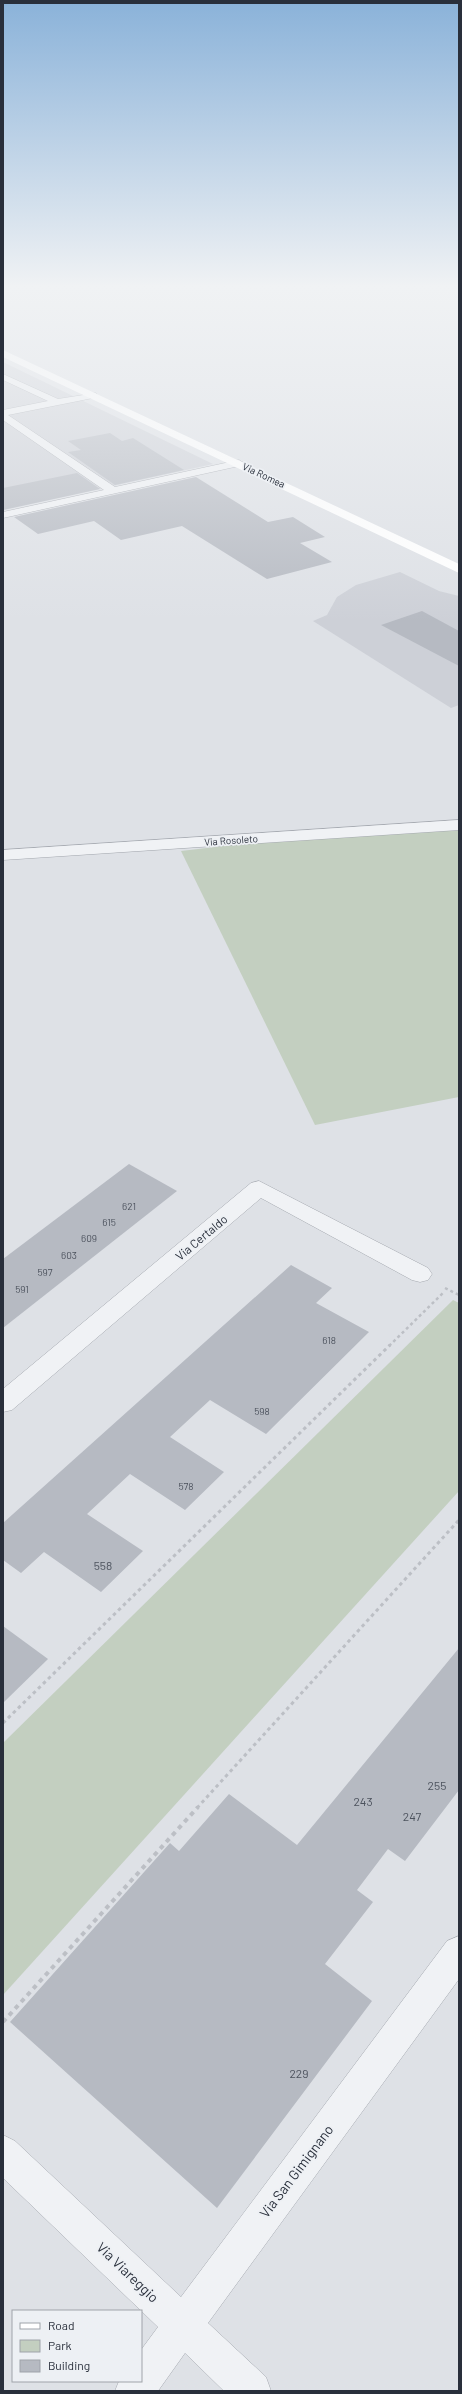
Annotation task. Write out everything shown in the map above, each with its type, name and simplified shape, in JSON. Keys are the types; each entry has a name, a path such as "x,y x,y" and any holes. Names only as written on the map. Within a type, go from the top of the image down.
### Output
{"main road":[{"name":"Via Romea","path":"101,399 239,463 459,569"}],"street":[{"name":"Via Rosoleto","path":"3,855 459,825"},
{"name":"Via Certaldo","path":"3,1403 259,1188 420,1274"},
{"name":"Via San Gimignano","path":"142,2380 459,1952"},
{"name":"Via Viareggio","path":"3,2153 252,2391"},
{"name":"Via San Gimignano","path":"134,2391 140,2382"}],"lane":[{"path":"50,399 57,402"},
{"path":"3,413 74,399"},
{"path":"3,416 113,491"},
{"path":"3,515 239,463"}],"path":[{"path":"3,1723 447,1289"},
{"path":"3,2022 459,1520"}],"shaded area":[{"path":"3,399 79,399 213,464 3,510"},
{"path":"400,572 439,591 459,596 459,705 451,708 313,621 327,615 337,597 356,585"}],"green space":[{"path":"459,828 459,1097 315,1125 181,851 310,836"},
{"path":"453,1300 459,1303 459,1491 3,1995 3,1743"}],"building":[{"path":"110,433 122,441 133,438 184,470 115,485 68,452 81,450 68,441"},
{"path":"77,473 100,489 3,510 3,488"},
{"path":"196,477 268,522 293,517 325,537 300,543 332,562 267,579 182,526 121,540 94,521 38,534 14,517"},
{"path":"422,611 459,631 459,666 381,625"},
{"path":"129,1164 177,1191 3,1328 3,1259"},
{"path":"291,1265 332,1288 316,1303 369,1332 266,1434 210,1400 170,1437 224,1472 185,1510 130,1474 87,1514 143,1551 101,1592 44,1552 21,1573 3,1560 3,1523"},
{"path":"3,1626 48,1659 3,1703"},
{"path":"459,1648 459,1790 405,1861 388,1849 357,1890 373,1902 325,1964 372,2001 217,2208 10,2022 170,1843 179,1851 229,1794 297,1845"}]}
